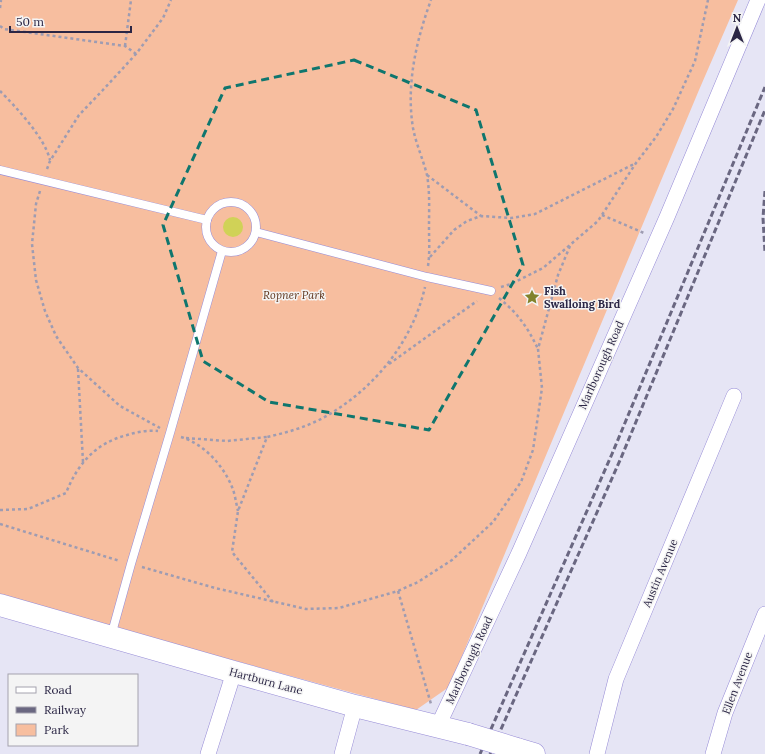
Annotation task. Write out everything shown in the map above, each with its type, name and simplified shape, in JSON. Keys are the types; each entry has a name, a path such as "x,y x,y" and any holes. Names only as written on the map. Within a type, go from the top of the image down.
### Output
{"main road":[{"name":"Hartburn Lane","path":"0,605 356,706 438,726 525,751"}],"street":[{"name":"Marlborough Road","path":"438,726 519,553 663,224 758,0"},
{"name":"Austin Avenue","path":"597,754 616,679 734,396"},
{"name":"Ellen Avenue","path":"713,754 725,712 765,614"},
{"path":"208,754 234,672"},
{"path":"342,754 356,706"}],"lane":[{"path":"0,170 207,220"},
{"path":"233,201 241,203 249,208 257,223 256,232 253,240 247,247 240,251 231,252 222,250 210,242 206,228 207,220 210,212 216,206 224,202 233,201"},
{"path":"256,232 427,277 491,291"},
{"path":"111,637 222,250"}],"path":[{"path":"0,8 1,0"},
{"path":"125,46 131,0"},
{"path":"171,0 163,18 136,54 79,115 50,161 42,180 36,204 32,244 36,280 45,311 56,336 78,368 120,406 170,433 198,445 212,456 224,471 233,488 238,511"},
{"path":"387,366 408,333 422,296 427,277 429,258 430,200 427,175 413,129 411,83 416,50 424,19 431,0"},
{"path":"184,438 227,441 267,437 298,429 318,420 341,408 362,391 387,366 491,291 511,284 543,268 570,246 598,221 636,163 656,137 673,109 695,61 708,0"},
{"path":"0,26 4,29 125,46 136,54"},
{"path":"0,91 42,142 49,155 50,161"},
{"path":"429,258 454,230 467,221 481,216 511,218 535,214 636,163"},
{"path":"427,175 481,216"},
{"path":"602,215 646,234"},
{"path":"538,349 558,275 570,246"},
{"path":"0,524 215,588 306,609 339,608 398,591 418,582 452,560 493,522 521,482 533,450 542,388 538,349 531,334 519,316 491,291"},
{"path":"78,368 82,463"},
{"path":"0,510 28,509 66,493 73,477 82,463 98,448 116,438 139,432 154,431 170,433"},
{"path":"267,437 238,511 232,552 273,602"},
{"path":"398,591 438,726"}],"highlighted area":[{"path":"354,60 476,110 523,265 429,430 269,402 203,361 163,225 225,88"}],"green space":[{"name":"Ropner Park","path":"0,0 738,0 449,687 416,710 0,597"}],"shaded area":[{"path":"229,217 237,217 243,223 243,231 237,237 229,237 223,231 223,223"}],"railway":[{"path":"480,754 612,454 765,87"},
{"path":"490,754 621,458 765,110"},
{"path":"765,191 763,218 765,252"}],"place":[{"name":"Fish Swalloing Bird","path":"532,297"}]}
